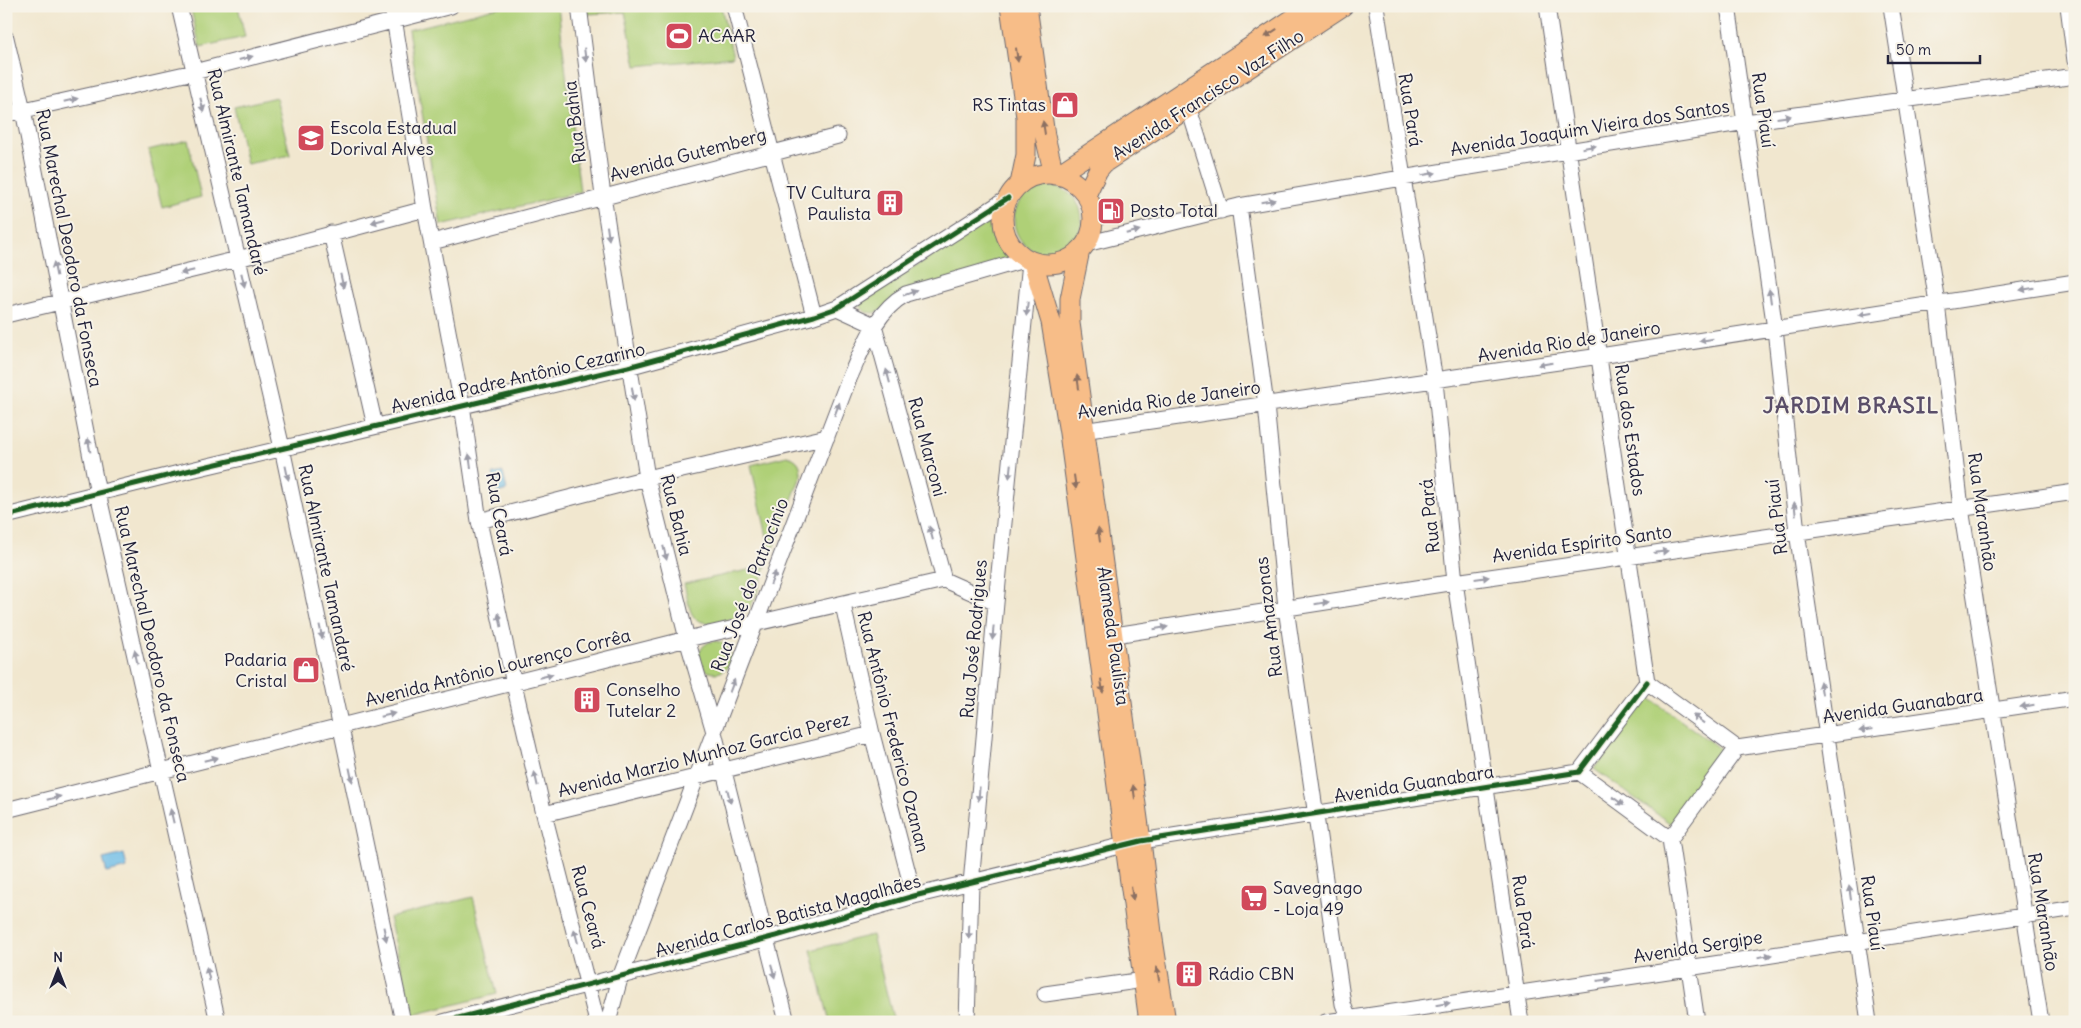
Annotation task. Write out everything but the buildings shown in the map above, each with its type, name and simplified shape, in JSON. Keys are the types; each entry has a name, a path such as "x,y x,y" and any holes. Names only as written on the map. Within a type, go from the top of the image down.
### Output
{"main road":[{"path":"1010,6 1026,118 1026,155 1020,184"},
{"path":"1027,6 1043,121 1056,175"},
{"name":"Avenida Francisco Vaz Filho","path":"1056,175 1312,6"},
{"name":"Avenida Francisco Vaz Filho","path":"1086,195 1098,170 1104,163 1188,106 1343,6"},
{"path":"1042,175 1056,175 1078,186 1086,195 1093,219 1091,232 1083,247 1070,258 1058,263 1046,264 1030,260 1016,251 1008,239 1003,219 1008,198 1020,184 1042,175"},
{"name":"Alameda Paulista","path":"1083,247 1070,299 1077,432 1133,843 1149,1022"},
{"name":"Alameda Paulista","path":"1030,260 1051,322 1077,432"},
{"name":"Alameda Paulista","path":"1133,843 1152,933 1166,1022"}],"street":[{"name":"Rua Almirante Tamandaré","path":"179,6 282,448 403,1022"},
{"path":"6,114 194,72 393,13 451,6"},
{"name":"Rua Bahia","path":"579,6 603,196 628,367 647,478 687,639 714,732 787,1022"},
{"path":"734,6 814,316"},
{"name":"Rua Pará","path":"1376,6 1435,381 1455,582 1521,1022"},
{"name":"Rua dos Estados","path":"1547,6 1647,682"},
{"name":"Rua Piauí","path":"1728,6 1775,329 1797,532 1869,1022"},
{"name":"Rua Maranhão","path":"1891,6 1937,303 1961,508 2041,1022"},
{"path":"2068,6 2075,61"},
{"name":"Rua Ceará","path":"393,13 425,209 462,406 479,521 544,814 597,1022"},
{"name":"Rua Marechal Deodoro da Fonseca","path":"6,38 23,110 98,493 218,1022"},
{"name":"Avenida Joaquim Vieira dos Santos","path":"1083,247 1239,206 1746,122 2075,76"},
{"path":"1188,106 1221,211"},
{"name":"Avenida Gutemberg","path":"432,242 838,136"},
{"name":"Avenida Padre Antônio Cezarino","path":"6,516 282,448 628,367 814,316 837,308 1008,198"},
{"name":"Rua Amazonas","path":"1239,206 1266,405 1286,608 1343,1004 1350,1020"},
{"path":"6,315 238,259 425,209"},
{"path":"331,233 375,426"},
{"name":"Rua José do Patrocínio","path":"608,1022 621,975 848,381 874,325 889,306 906,294 1030,260"},
{"name":"Rua José Rodrigues","path":"967,1022 970,884 1030,260"},
{"name":"Avenida Rio de Janeiro","path":"1077,432 1435,381 2075,282"},
{"path":"837,308 874,325"},
{"name":"Rua Marconi","path":"874,325 944,580"},
{"path":"479,521 647,478 827,437"},
{"name":"Avenida Espírito Santo","path":"1104,636 1629,556 2075,492"},
{"path":"944,580 996,603"},
{"name":"Avenida Antônio Lourenço Corrêa","path":"6,810 514,684 687,639 842,605 944,580"},
{"name":"Rua Antônio Frederico Ozanan","path":"842,605 872,734 914,896"},
{"path":"1670,839 1579,772 1647,682 1737,748 1670,839 1696,1022"},
{"name":"Avenida Guanabara","path":"1737,748 2075,698"},
{"name":"Avenida Marzio Munhoz Garcia Perez","path":"544,814 722,769 872,734"},
{"name":"Avenida Guanabara","path":"1133,843 1579,772"},
{"name":"Avenida Carlos Batista Magalhães","path":"443,1022 765,938 914,896 970,884 1133,843"},
{"name":"Avenida Sergipe","path":"1326,1022 1350,1020 2075,908"},
{"path":"1045,994 1144,980"}],"green space":[{"path":"190,6 238,6 245,37 200,47"},
{"path":"503,6 558,6 580,192 441,225 408,30"},
{"name":"ACAAR","path":"586,6 721,6 733,57 636,66 625,12 587,14"},
{"path":"276,97 290,155 247,164 234,107"},
{"path":"188,140 201,197 162,207 148,150"},
{"path":"1048,186 1061,189 1072,196 1079,207 1082,220 1079,233 1072,244 1061,251 1048,254 1035,251 1024,244 1017,233 1014,220 1017,207 1024,196 1035,189"},
{"path":"994,216 999,241 1013,260 874,313 865,312 857,303"},
{"path":"787,456 799,463 801,476 771,554 751,465"},
{"path":"766,566 754,599 743,614 712,623 697,620 693,616 684,584"},
{"path":"715,641 721,642 726,646 730,651 730,663 726,668 721,672 715,673 709,672 704,668 700,663 699,657 700,651 704,646 709,642"},
{"path":"1647,696 1723,751 1671,824 1594,769"},
{"path":"473,897 497,994 413,1015 389,918"},
{"path":"872,935 893,1018 878,1022 830,1022 811,950"}],"water":[{"path":"503,472 507,490 497,493 493,474"},
{"path":"124,854 127,868 107,873 103,859"}],"cycle path":[{"path":"6,516 191,470 628,367 814,316 837,308 1008,198"},
{"path":"443,1022 776,936 914,896 1141,841 1579,772 1647,682"}],"place":[{"name":"ACAAR","path":"679,36"},
{"name":"RS Tintas","path":"1065,105"},
{"name":"Escola Estadual Dorival Alves","path":"311,138"},
{"name":"TV Cultura Paulista","path":"890,203"},
{"name":"Posto Total","path":"1111,211"},
{"name":"Padaria Cristal","path":"306,670"},
{"name":"Conselho Tutelar 2","path":"587,700"},
{"name":"Savegnago - Loja 49","path":"1254,898"},
{"name":"Rádio CBN","path":"1189,974"}],"district":[{"name":"JARDIM BRASIL","path":"1851,405"}]}
